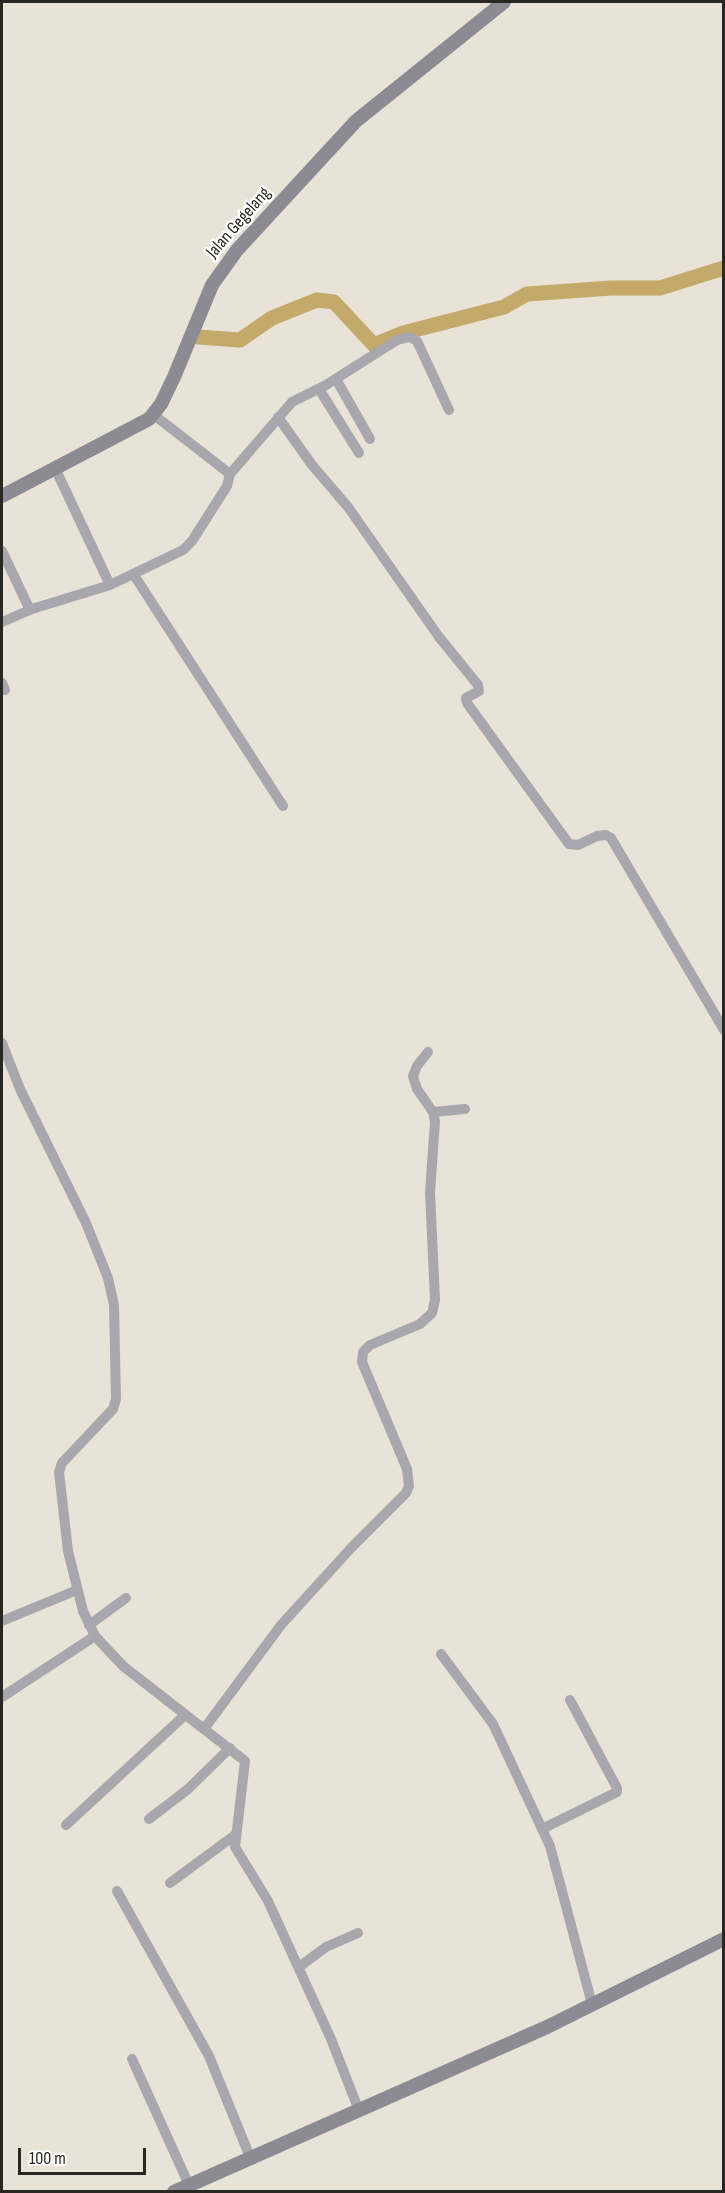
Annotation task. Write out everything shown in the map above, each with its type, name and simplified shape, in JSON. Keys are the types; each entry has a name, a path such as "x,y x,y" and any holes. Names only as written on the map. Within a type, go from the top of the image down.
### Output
{"street":[{"name":"Jalan Gegelang","path":"154,415 191,341 212,285 237,250 356,121 504,2"},
{"path":"2,622 30,610 110,585 183,550 192,541 229,483 230,474 292,402 336,379 387,345 410,337 417,341 449,410"},
{"path":"336,379 370,439"},
{"path":"319,389 358,453"},
{"path":"2,496 144,423 154,415 230,474"},
{"path":"278,417 312,465 348,507 439,637 478,685 479,691 466,698 467,703 569,844 578,845 602,835 611,838 723,1030"},
{"path":"54,468 110,585"},
{"path":"2,551 30,610"},
{"path":"134,575 283,806"},
{"path":"2,1043 20,1089 86,1223 108,1278 114,1305 116,1399 112,1409 62,1463 59,1472 69,1551 77,1590 95,1636 123,1666 241,1756 246,1766 235,1846 268,1901 299,1967 340,2060 358,2108"},
{"path":"204,1729 281,1625 352,1547 406,1493 409,1479 407,1469 362,1362 363,1352 370,1345 420,1324 432,1313 435,1300 430,1192 435,1136 433,1112 413,1081 415,1069 428,1052"},
{"path":"433,1112 465,1110"},
{"path":"2,1621 77,1590"},
{"path":"89,1625 126,1598"},
{"path":"2,1696 95,1636"},
{"path":"441,1654 493,1724 542,1828 560,1876 592,2004"},
{"path":"542,1828 617,1792 615,1782 570,1700"},
{"path":"66,1825 185,1715"},
{"path":"149,1819 187,1790 230,1748"},
{"path":"170,1883 235,1835"},
{"path":"117,1891 209,2056 250,2157"},
{"path":"299,1967 326,1947 358,1933"},
{"path":"174,2192 592,2004 723,1939"},
{"path":"132,2059 189,2185"}],"waterway":[{"path":"198,337 240,340 272,318 317,300 334,302 374,345 403,333 504,307 527,294 611,288 660,288 724,268"}]}
